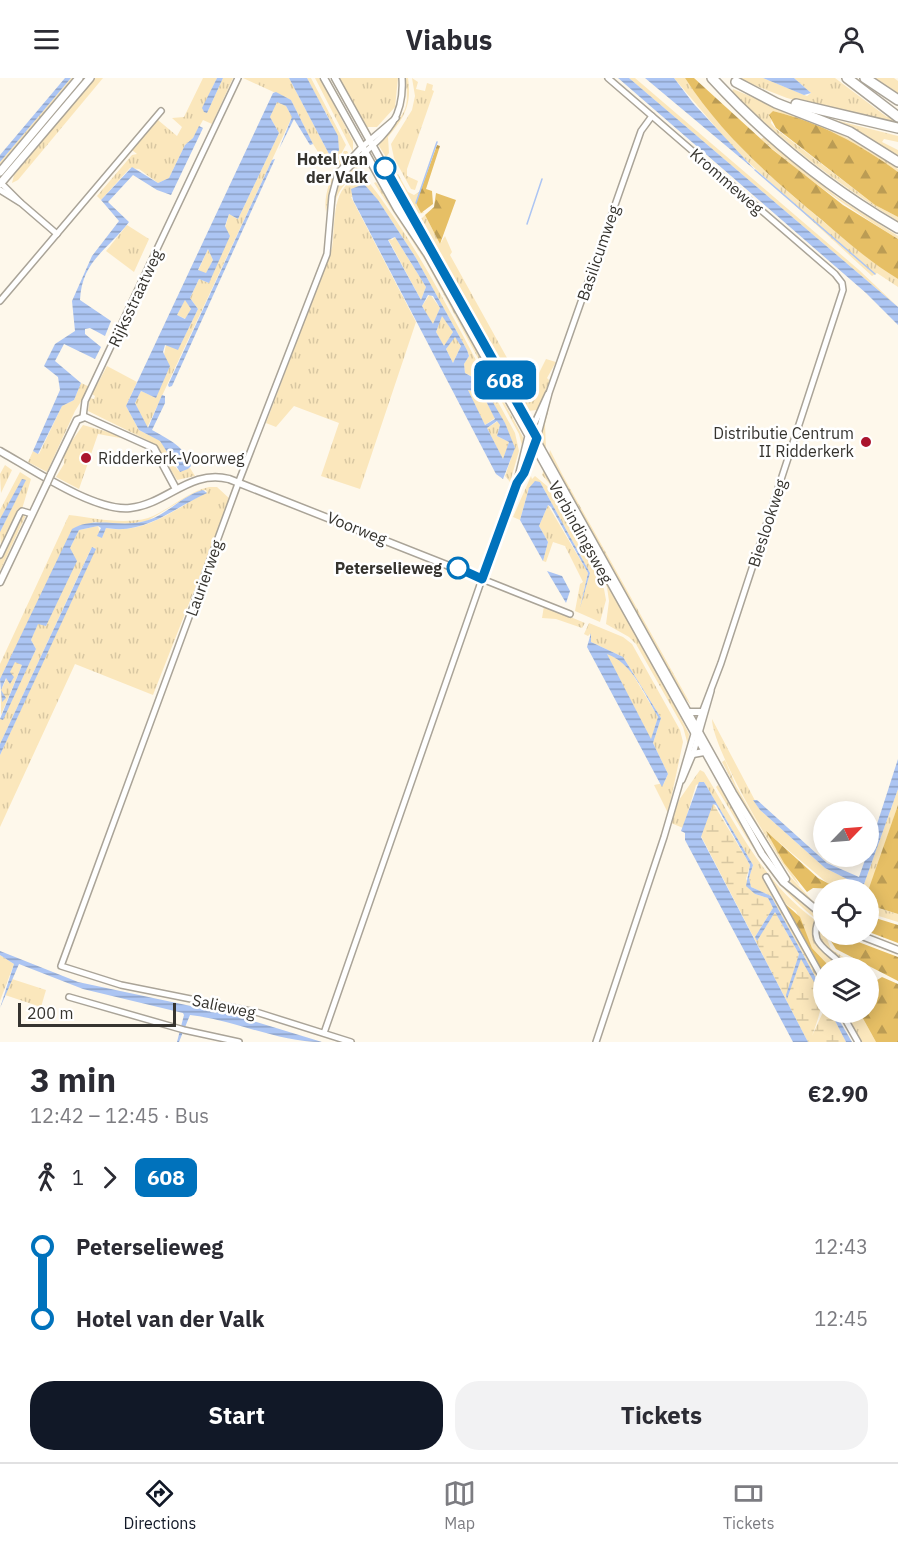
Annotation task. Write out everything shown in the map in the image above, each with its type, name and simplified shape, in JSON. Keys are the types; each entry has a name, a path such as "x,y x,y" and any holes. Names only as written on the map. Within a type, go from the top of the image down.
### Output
{"highway":[{"path":"712,78 765,130 847,196 898,228"},
{"path":"847,78 898,117"},
{"path":"865,78 898,100"},
{"path":"898,128 785,101 737,82 776,103 850,132 898,162"}],"main road":[{"path":"0,172 79,78"},
{"path":"1,182 90,78"}],"street":[{"name":"Rijksstraatweg","path":"0,582 77,420 83,417 85,401 238,78"},
{"name":"Verbindingsweg","path":"324,78 402,218 427,254 534,448 697,733 790,888"},
{"name":"Verbindingsweg","path":"335,78 690,712 697,725 698,741 762,854 790,888 813,907"},
{"path":"371,142 396,118 402,103 402,78"},
{"name":"Krommeweg","path":"608,78 835,274 843,286"},
{"path":"0,301 161,111"},
{"name":"Basilicumweg","path":"537,438 549,393 641,131 652,116"},
{"name":"Laurierweg","path":"61,966 239,481 327,254 334,187 338,173 371,142"},
{"path":"1,182 57,234"},
{"path":"0,190 21,203"},
{"name":"Bieslookweg","path":"681,782 843,286"},
{"name":"Basilicumweg","path":"532,429 549,393"},
{"path":"83,417 154,448 176,489"},
{"path":"526,417 537,417"},
{"path":"517,483 517,473 532,429"},
{"path":"324,1033 482,579 517,483 529,463 537,438"},
{"name":"Voorweg","path":"0,451 91,501 110,507 143,506 198,478 213,476 239,481 570,614"},
{"path":"529,463 542,461"},
{"name":"Rijksstraatweg","path":"0,555 20,513 22,511 32,514"},
{"name":"Bieslookweg","path":"697,725 711,691"},
{"path":"690,712 701,712"},
{"path":"596,1042 681,782 687,774 698,741"},
{"path":"693,754 704,752"},
{"path":"766,877 813,961"},
{"path":"879,943 898,950"},
{"path":"822,945 832,957"},
{"name":"Salieweg","path":"61,966 121,985 256,1012 351,1042"},
{"path":"69,997 182,1030 239,1042"},
{"path":"847,1023 858,1042"}],"green space":[{"path":"71,78 77,78 0,169 0,162"},
{"path":"94,78 103,78 18,180 12,183 14,175"},
{"path":"203,78 217,78 211,90 207,113 223,78 233,78 212,124 203,120 193,138 185,145 169,178 158,183 139,169 130,168 101,200 97,196 132,155 137,154 132,150 158,120 177,136 182,127 172,118 184,117"},
{"path":"243,78 289,78 329,154 339,151 332,123 307,78 311,78 346,145 334,167 325,163 291,100"},
{"path":"315,78 320,78 353,141 353,152"},
{"path":"339,78 398,78 395,107 377,127 367,127"},
{"path":"405,78 408,78 408,103 399,123 388,137 389,153 386,157 379,146 405,108 407,91"},
{"path":"412,78 418,82 416,89 425,91 427,83 433,85 432,90 434,91 407,169 407,176 418,181 415,190 411,189 394,158 391,144 412,110 415,96"},
{"path":"629,78 635,78 859,270 898,307"},
{"path":"674,78 685,78 714,117 746,152 781,186 867,257 898,279 898,287 877,273 872,276 735,150"},
{"path":"685,78 694,78 773,150 843,205 898,239 898,279 858,251 766,171 714,118"},
{"path":"736,78 763,78 807,96 811,93 794,78 835,78 887,117 896,114 852,78 898,110 898,127 787,98"},
{"path":"869,78 894,78 898,81 898,98"},
{"path":"733,89 839,134 898,169 898,172 854,143 823,128 773,111 771,123 776,129 875,205 898,217 898,221 854,192 791,145 732,92"},
{"path":"277,101 286,106 292,117 147,428 135,403 141,391 155,397 166,345 178,349 198,309 190,298 199,279 209,283 229,214 238,219 279,133 270,117"},
{"path":"773,111 807,121 838,135 869,152 898,172 898,217 875,205 776,128 769,115"},
{"path":"827,118 898,136 898,142 884,139 882,142 898,150 898,159"},
{"path":"764,137 837,197 898,236 898,239 845,204 811,179 761,139"},
{"path":"437,145 440,146 426,189 432,191 433,204 421,213 416,203"},
{"path":"344,151 347,151 350,156 333,179 326,212 328,188"},
{"path":"355,164 360,173 348,181 341,190 332,213 339,182"},
{"path":"398,174 408,192 414,195 419,192 416,203 424,213 416,214 396,175"},
{"path":"361,176 362,179 365,177 387,207 427,270 515,433 519,451 510,482 505,476 515,447 512,445 504,422 479,380 465,373 464,364 469,356 467,350 416,258 378,200 351,197 416,322 360,489 321,476 339,423 294,406 276,427 266,423 332,248 339,196 351,181"},
{"path":"376,182 421,249 524,439 523,450 519,434 426,262 374,183"},
{"path":"436,193 456,200 440,244 425,215 434,207"},
{"path":"425,215 440,244 445,236 452,252 450,255 526,392 534,383 546,359 556,362 547,378 550,381 537,410 528,411 519,401 419,221"},
{"path":"127,225 149,239 134,272 106,251"},
{"path":"387,237 392,240 395,237 426,287 421,300"},
{"path":"208,249 213,260 206,274 198,271"},
{"path":"430,294 440,308 433,325 422,306"},
{"path":"185,299 191,309 186,319 177,315"},
{"path":"442,315 453,332 444,347 436,332"},
{"path":"455,336 461,346 453,363 446,349"},
{"path":"107,366 137,382 126,406 139,430 161,441 180,472 190,468 195,476 177,480 157,447 88,411 90,398 94,399 95,396 92,394"},
{"path":"81,383 90,387 75,411 47,472 28,462 33,451 39,454 62,406 74,400"},
{"path":"555,384 545,424 546,449 540,437"},
{"path":"467,390 482,393 495,418 485,425"},
{"path":"498,421 500,425 497,436 509,442 503,460 487,428"},
{"path":"83,425 119,435 120,438 98,434 79,489 56,477 64,464 64,454"},
{"path":"550,450 691,705 684,697 549,455"},
{"path":"5,465 12,470 1,493 0,474"},
{"path":"544,469 652,662 689,734 688,745 683,727 636,644 629,637 606,624 609,601 607,587 549,483 542,475"},
{"path":"20,472 31,479 22,509 1,549 0,532 25,481 0,519 0,510"},
{"path":"531,476 532,479 535,476 547,486 604,589 606,600 600,622 575,611 580,584 583,582 565,546 553,542 546,562 543,561 548,542 539,526 548,505 588,573 580,607 590,573 540,482 529,488 520,520 513,517"},
{"path":"209,487 217,487 230,499 153,695 75,664 0,827 0,755 95,548 92,547 88,555 0,744 0,719 3,719 36,649 31,640 38,623 46,626 70,548 79,530 98,526 102,538 106,528 134,528 147,524 207,492 206,490 194,493 147,521 115,526 95,522 74,528 0,679 0,664 69,515 129,521 148,518 193,493"},
{"path":"24,514 25,517 0,571 0,558 20,515"},
{"path":"544,606 585,623 582,628 556,619 542,618"},
{"path":"589,623 623,637 632,644 680,730 683,742 668,813 654,785 664,783 668,774 653,743 661,718 623,657 591,642 590,634 588,636 584,634"},
{"path":"606,653 621,659 658,717 651,740"},
{"path":"15,661 22,665 1,715 1,690"},
{"path":"712,719 760,810 813,857 813,867 824,867 847,879 822,879 768,833 800,886 797,883 761,828 733,777 715,733"},
{"path":"725,760 736,786 785,871 813,904 796,888 771,855 722,762"},
{"path":"700,770 704,772 740,833 766,871 780,888 813,918 813,945 818,945 831,957 821,957 812,948 796,911 783,902 790,925 813,966 813,973 771,896 751,887 749,878 753,865 704,782 696,785 683,828 671,823 679,800"},
{"path":"718,785 789,890 812,911 813,916 784,889 759,857 716,787"},
{"path":"898,789 898,805 879,861 879,842"},
{"path":"713,803 750,865 746,879 755,894 768,898 773,908 755,937 757,940 775,912 799,954 787,998 801,958 813,978 813,1023 816,1023 812,1036 818,1023 836,1023 846,1042 808,1042 701,836"},
{"path":"898,805 898,914 879,908 879,879 872,879 876,867 879,867 879,859"},
{"path":"766,831 820,879 813,879 813,888 807,892 784,863"},
{"path":"870,867 877,867 873,879 866,879"},
{"path":"782,901 800,917 812,948 821,957 813,958"},
{"path":"879,908 898,914 898,922 879,916"},
{"path":"879,919 898,925 898,943 879,936"},
{"path":"825,945 829,945 831,949 843,957 836,957"},
{"path":"833,945 866,945 898,957 898,981 879,971 879,957 852,957 836,949"},
{"path":"0,955 14,964 0,1001"},
{"path":"882,977 898,984 898,1042 876,1042 866,1023 879,1023 879,979"},
{"path":"12,979 46,990 41,1007 5,995"},
{"path":"850,1023 866,1023 876,1042 861,1042"}],"water":[{"path":"65,78 71,78 0,162 0,155"},
{"path":"217,78 223,78 207,113 204,112 202,108"},
{"path":"289,78 307,78 338,136 339,151 329,154"},
{"path":"618,78 629,78 898,307 898,325 866,293"},
{"path":"645,78 674,78 693,103 755,170"},
{"path":"763,78 794,78 811,93 804,95"},
{"path":"276,92 291,100 313,144 310,145 294,119 279,149 292,117 286,106 277,102 270,117 279,133 238,219 229,214 225,226 230,236 209,283 199,279 190,298 198,309 178,350 165,345 163,352 170,366 156,398 141,391 135,403 148,428 162,395 165,396 165,403 152,430 176,444 185,453 191,466 180,472 160,441 139,430 126,406 273,93","holes":["208,249 213,260 206,273 198,270","185,300 191,309 185,319 177,315"]},
{"path":"199,126 203,128 171,195 157,190 133,175 108,202 129,222 91,265 82,286 80,300 111,321 105,336 90,328 85,329 85,334 101,347 95,359 64,344 55,361 81,383 74,400 62,406 38,454 33,451 60,390 58,377 44,366 55,344 75,331 72,301 92,256 119,221 101,200 132,167 158,183 169,178 185,145 193,138"},
{"path":"275,159 172,386 169,387 272,160"},
{"path":"364,184 378,200 416,258 467,350 469,356 464,364 465,373 481,382 505,423 515,448 503,479 496,474 353,200 351,189","holes":["395,237 426,287 421,300 388,240","428,295 433,296 440,308 433,324 422,306","442,316 453,332 444,346 436,332","455,337 461,346 453,363 446,349","468,390 482,393 495,419 485,425","497,421 500,425 497,436 509,442 503,459 487,428"]},
{"path":"22,479 26,480 0,532 0,519"},
{"path":"535,481 540,482 590,573 580,608 588,573 551,507 548,505 539,526 548,542 543,561 520,520 529,488"},
{"path":"203,490 207,493 147,524 134,528 106,528 102,538 97,536 101,528 98,526 79,530 70,548 77,561 46,626 38,624 31,640 36,649 3,720 0,719 22,665 15,662 10,672 14,677 10,684 6,678 1,690 6,698 2,702 0,679 72,529 89,523 145,521"},
{"path":"92,547 96,549 0,755 0,744"},
{"path":"547,571 562,576 570,591 566,603"},
{"path":"591,633 591,642 623,657 661,718 653,743 668,774 662,787 587,647","holes":["607,654 616,658 637,680 658,717 651,739"]},
{"path":"898,759 898,789 879,842 879,818"},
{"path":"699,782 704,782 753,865 749,878 751,887 771,896 813,973 813,980 801,959 787,999 786,995 799,954 775,912 757,941 755,937 773,908 768,898 755,894 746,886 750,865 716,805 713,804 701,837 808,1042 793,1042 685,840 685,833 681,831"},
{"path":"753,800 757,800 813,850 813,857 760,810"},
{"path":"824,867 836,867 859,877 862,867 870,867 866,879 847,879"},
{"path":"0,951 78,982 233,1015 322,1042 272,1035 223,1021 190,1015 179,1042 177,1042 183,1013 83,989 19,964 0,1008 14,964 0,955"},
{"path":"836,1023 841,1023 852,1042 846,1042"}],"waterway":[{"path":"416,203 437,142"},
{"path":"755,170 875,274"},
{"path":"527,224 542,179"}],"bus line":[{"name":"608","path":"385,168 537,438 529,463 517,483 482,579 458,568"}],"place":[{"name":"Hotel van der Valk","path":"385,168"},
{"name":"Distributie Centrum II Ridderkerk","path":"866,442"},
{"name":"Ridderkerk-Voorweg","path":"86,458"},
{"name":"Peterselieweg","path":"458,568"}]}
